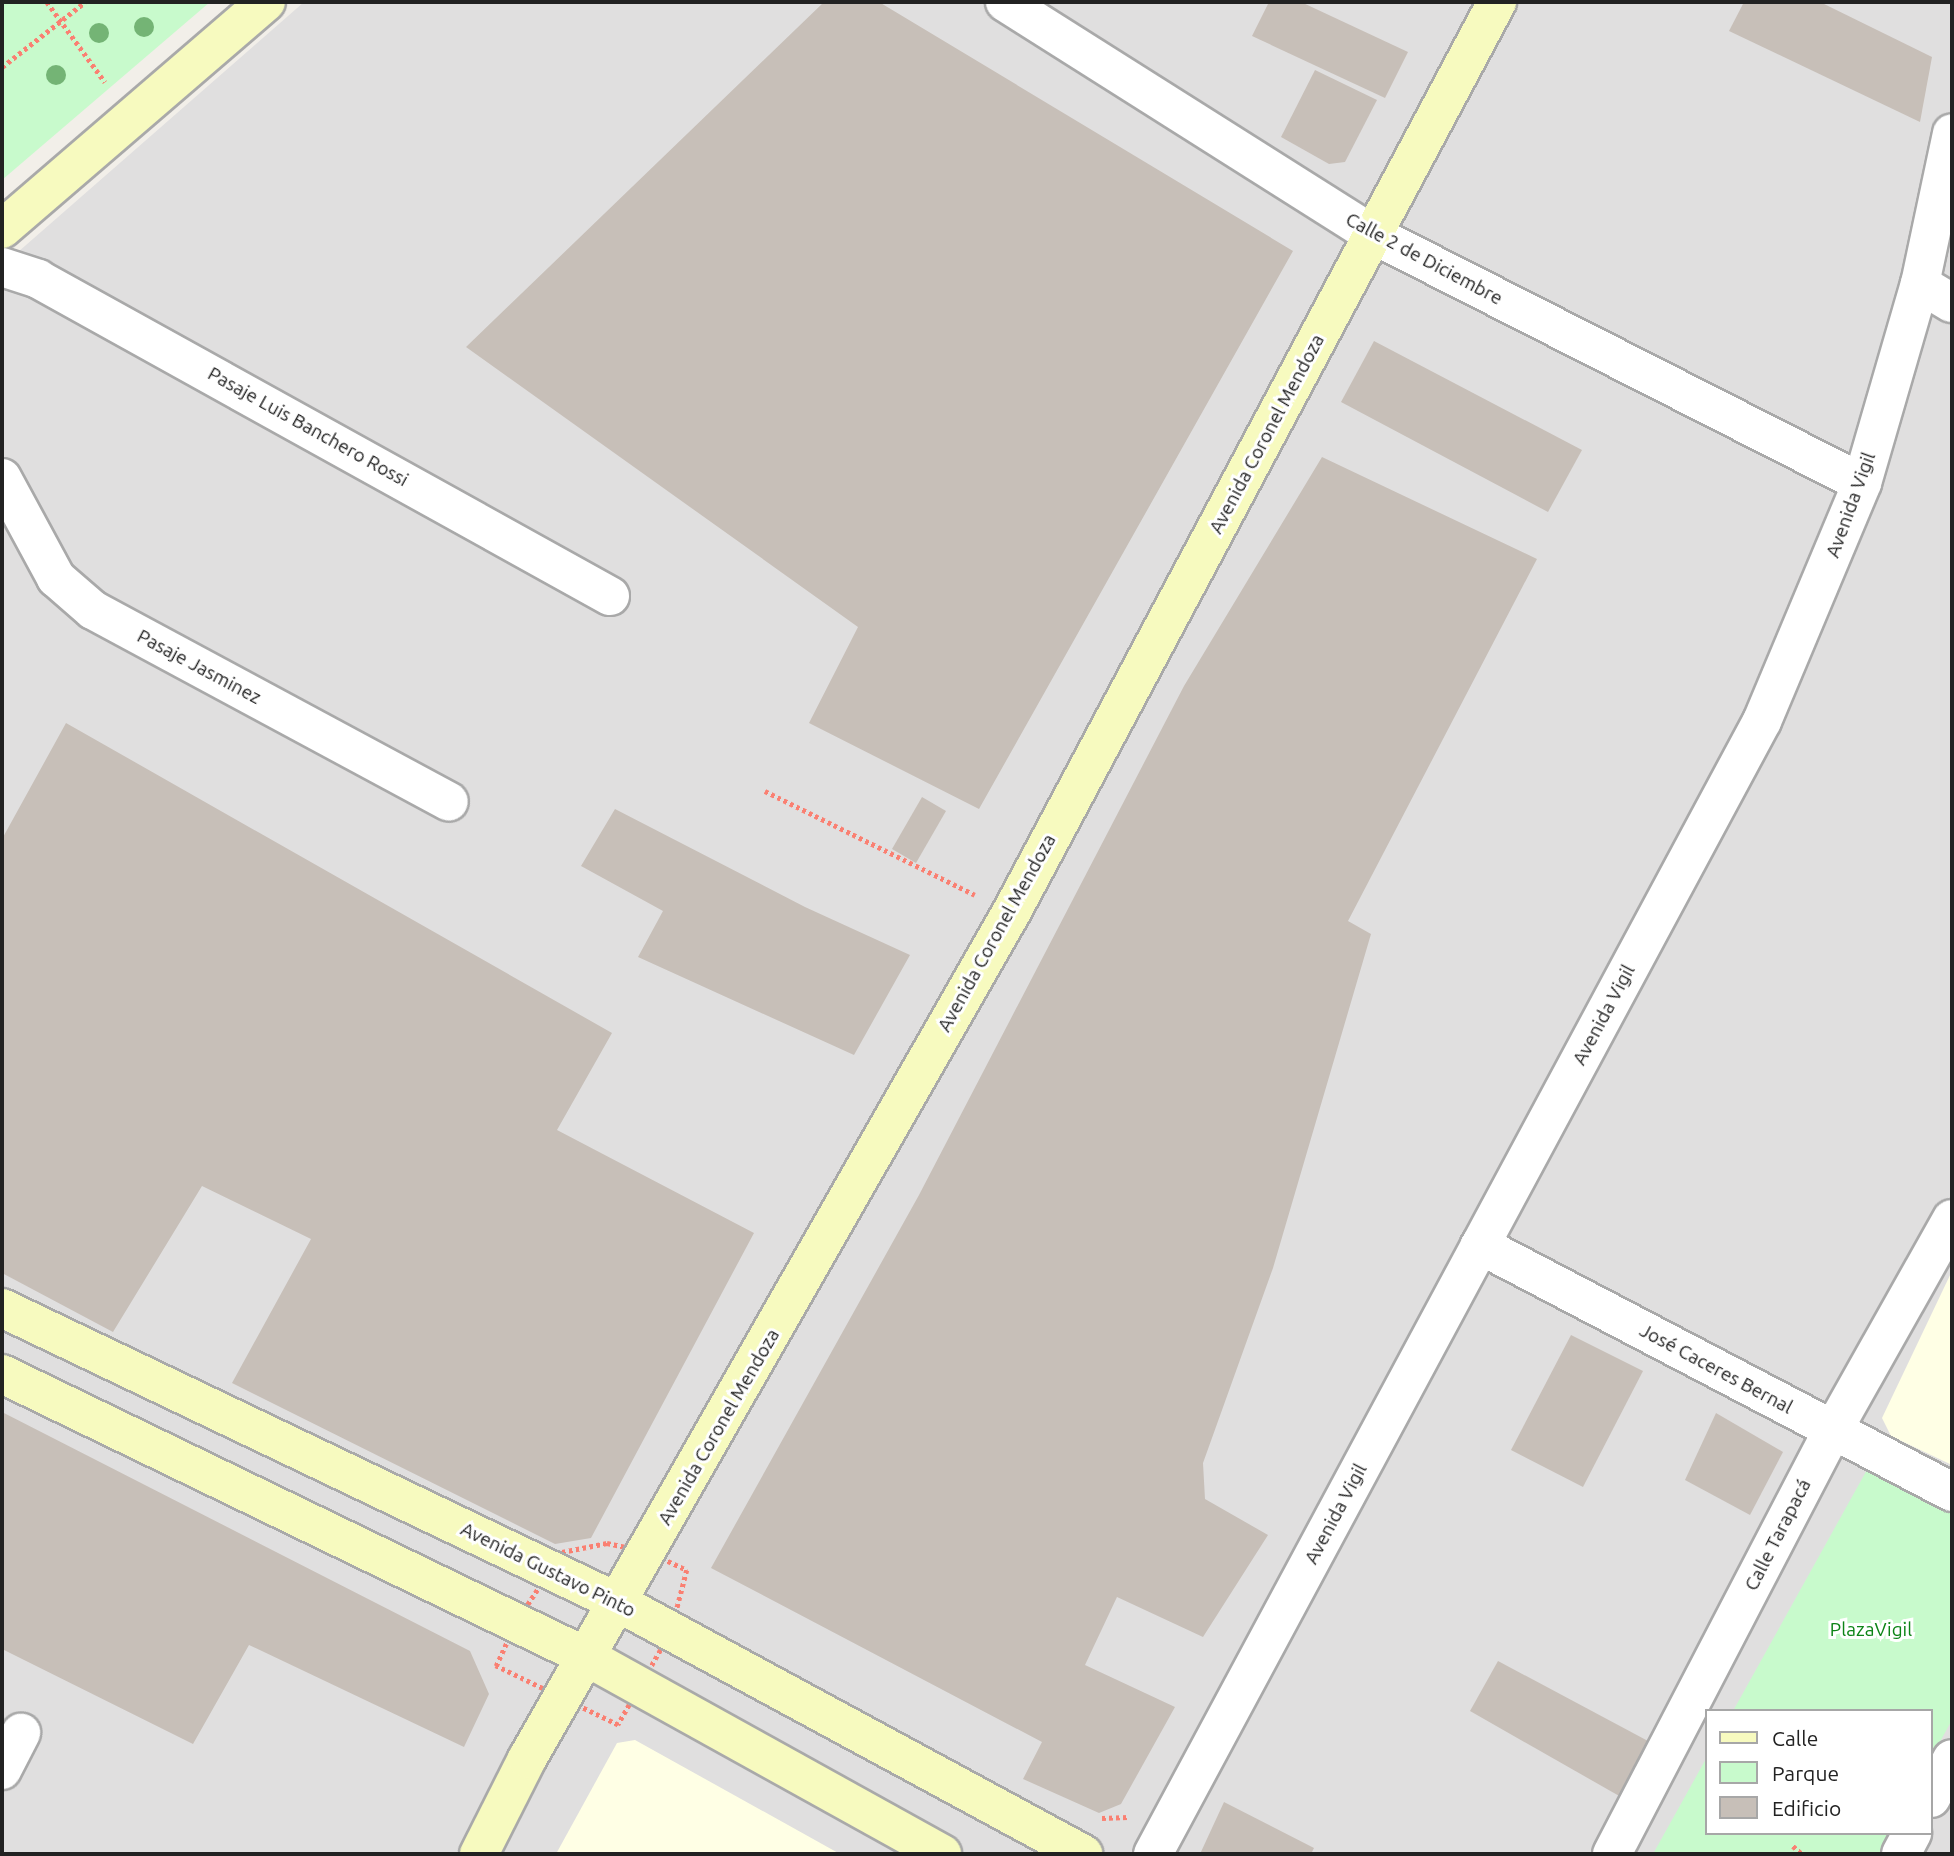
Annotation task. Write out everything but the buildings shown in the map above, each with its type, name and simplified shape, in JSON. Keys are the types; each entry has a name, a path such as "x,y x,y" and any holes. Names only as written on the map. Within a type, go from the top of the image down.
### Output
{"main road":[{"path":"2,229 266,2"},
{"name":"Avenida Coronel Mendoza","path":"479,1854 527,1759 619,1603 1011,913 1497,2"},
{"name":"Avenida Gustavo Pinto","path":"2,1308 619,1603 1083,1854"},
{"path":"2,1374 587,1657 942,1854"}],"street":[{"name":"Calle 2 de Diciembre","path":"1005,2 1374,235 1862,483"},
{"name":"Avenida Vigil","path":"1153,1854 1762,721 1862,483 1920,284 1952,133"},
{"name":"Pasaje Luis Banchero Rossi","path":"2,267 50,285 610,596"},
{"path":"1920,284 1952,303"},
{"name":"Pasaje Jasminez","path":"2,478 56,578 93,610 449,802"},
{"name":"Calle Tarapacá","path":"1612,1854 1833,1430 1952,1220"},
{"name":"José Caceres Bernal","path":"1480,1245 1952,1492"},
{"path":"2,1770 21,1733"},
{"path":"1933,1794 1952,1759"},
{"path":"1901,1854 1911,1835"}],"path":[{"path":"47,2 105,82"},
{"path":"2,67 85,2"},
{"path":"765,791 1011,913"},
{"path":"1793,1846 1802,1854"}],"shaded area":[{"path":"304,2 1952,2 1952,1854 2,1854 2,266"},
{"path":"1952,1271 1952,1465 1891,1436 1882,1418"},
{"path":"635,1740 840,1854 556,1854 617,1743"}],"green space":[{"path":"2,2 210,2 2,180"},
{"name":"PlazaVigil","path":"1868,1468 1952,1512 1952,1720 1933,1754 1933,1709 1734,1709"},
{"path":"1706,1759 1706,1835 1889,1835 1879,1854 1653,1854"}]}
